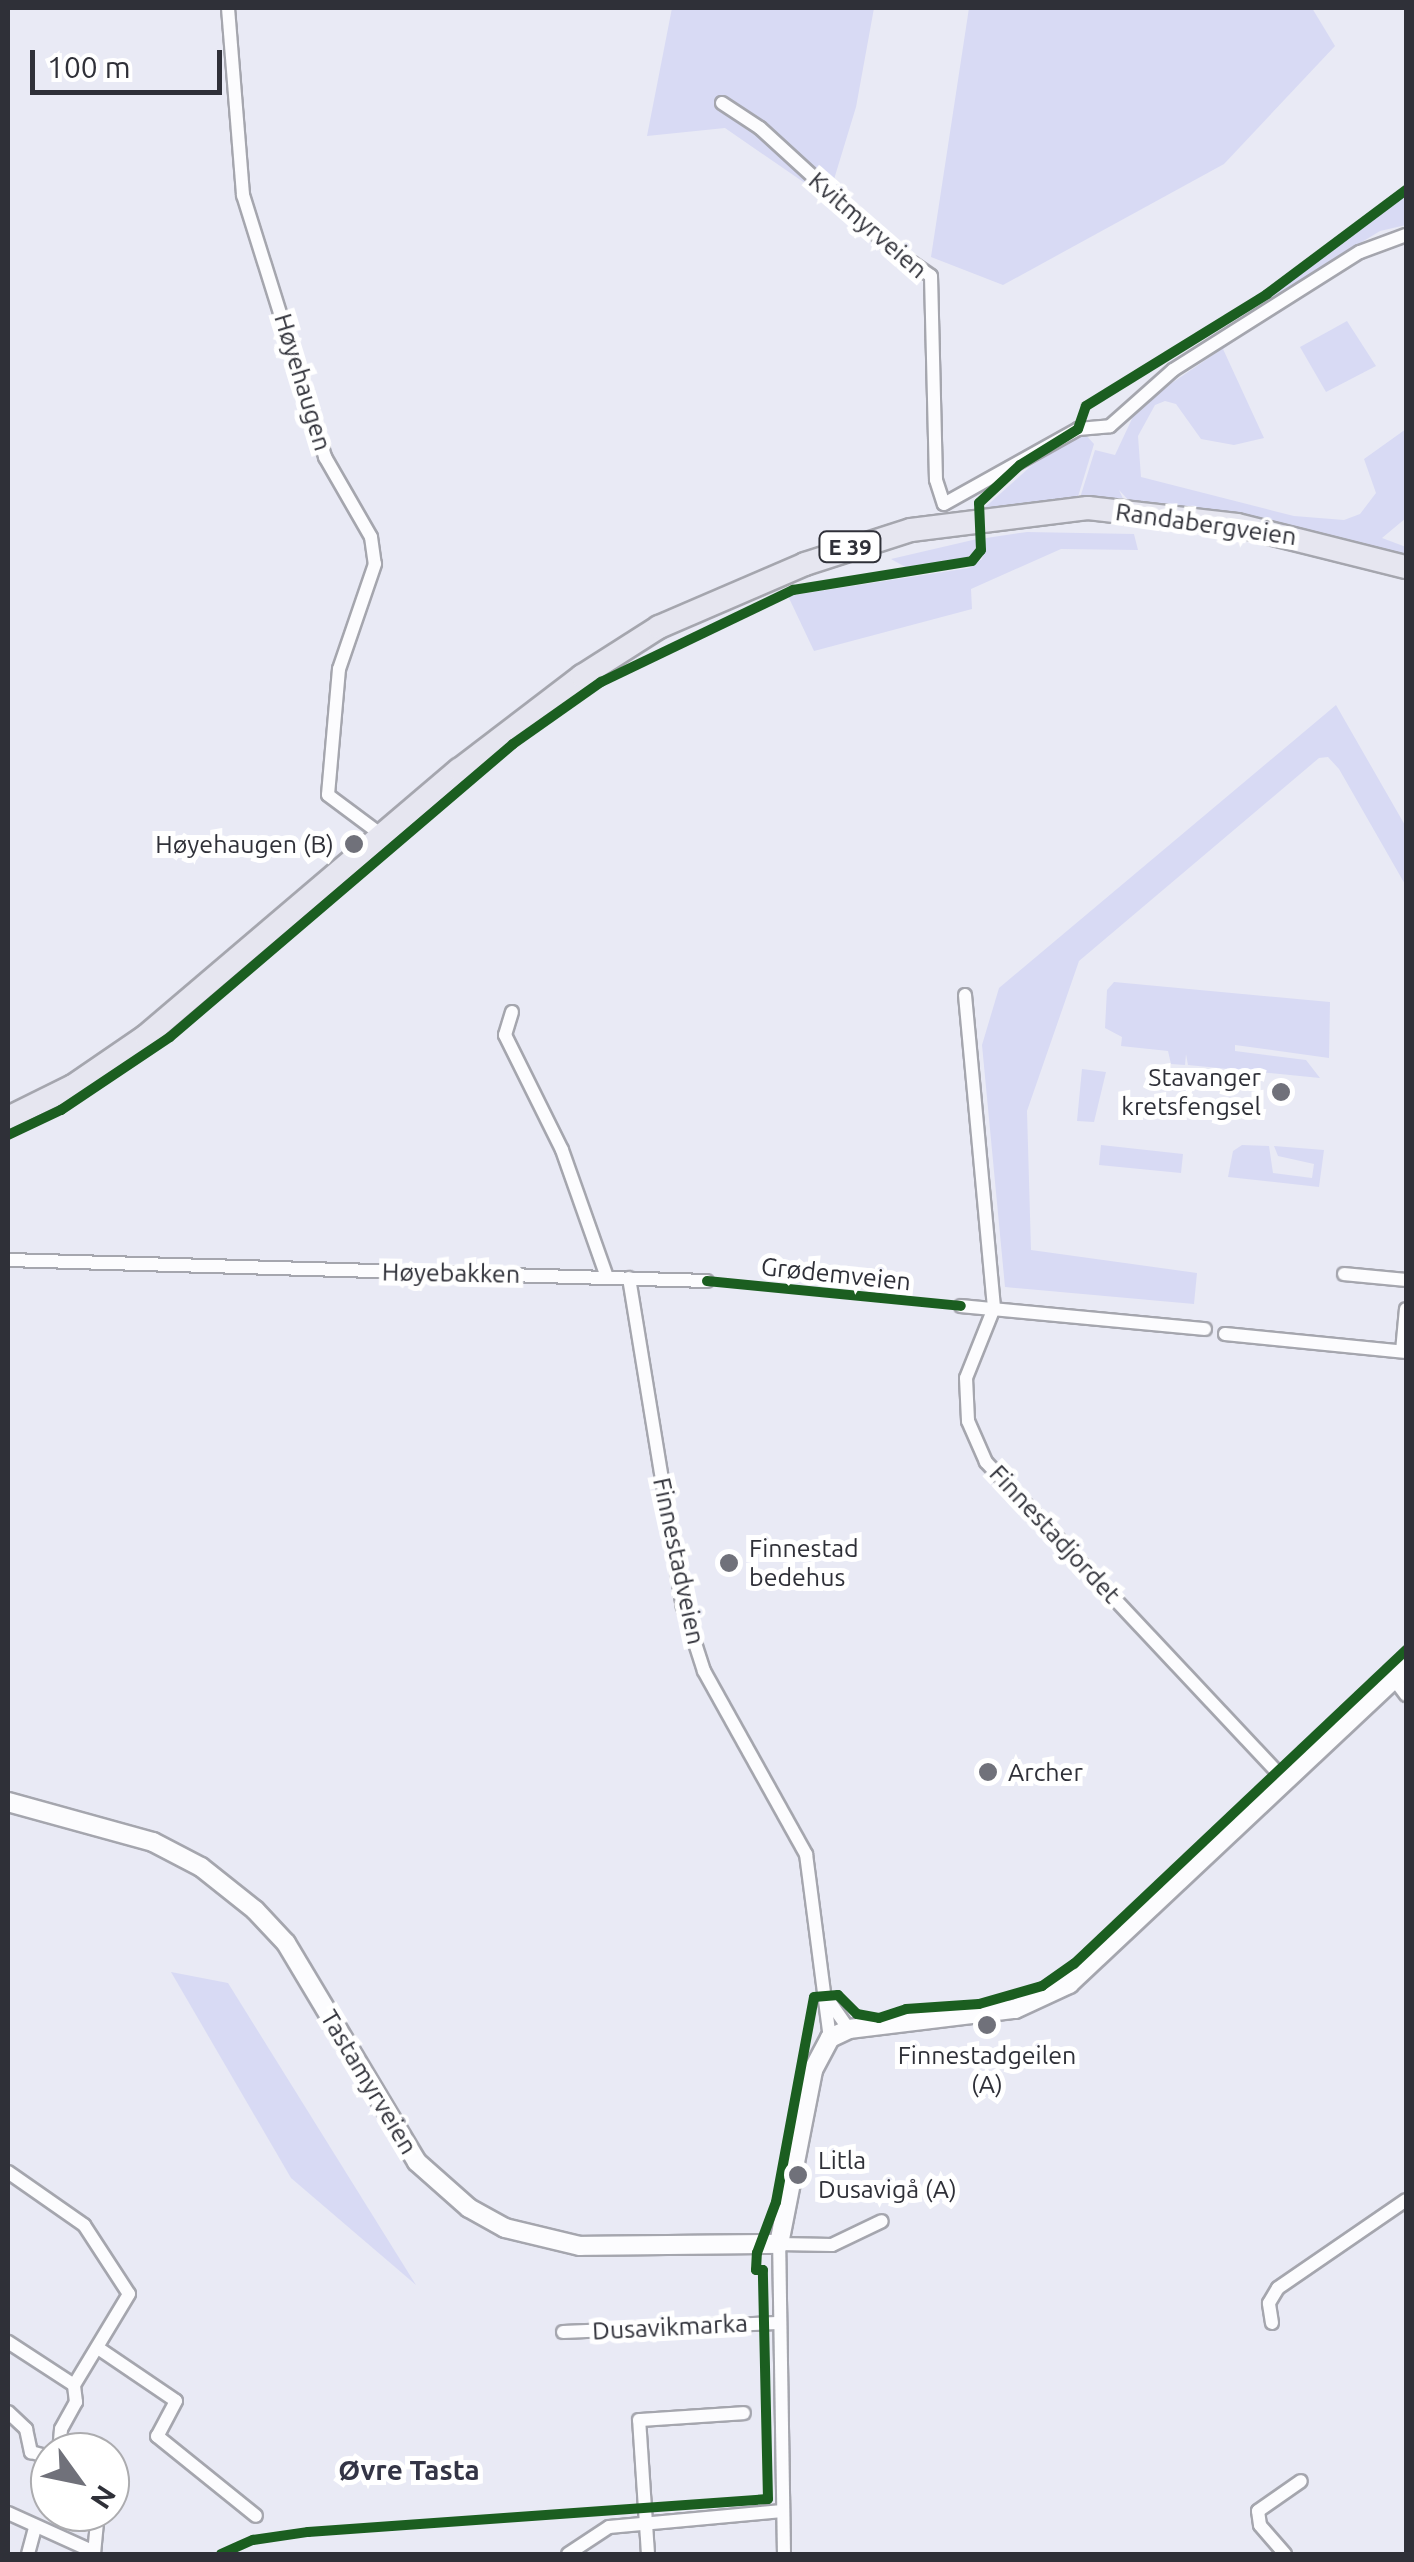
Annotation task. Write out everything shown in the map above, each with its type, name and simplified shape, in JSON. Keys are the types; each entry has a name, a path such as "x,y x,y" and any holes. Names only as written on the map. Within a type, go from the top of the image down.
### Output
{"highway":[{"name":"Randabergveien","path":"8,1118 134,1045 500,736 611,658 745,596 850,560 1061,523 1237,534 1406,569"}],"main road":[{"path":"830,2038 849,2029 997,2012 1049,1996 1086,1971 1400,1673"},
{"name":"Tastamyrveien","path":"8,1802 153,1842 202,1867 255,1910 286,1944 416,2162 470,2208 505,2228 580,2246 779,2244"},
{"name":"Finnestadveien","path":"779,2244 813,2070 830,2038"}],"street":[{"name":"Høyehaugen","path":"228,8 243,195 325,457 371,537 375,564 339,669 328,795 383,836"},
{"name":"Kvitmyrveien","path":"722,103 760,128 892,249 931,276 936,480 944,504 1078,429 1110,426 1172,370 1360,252 1406,235"},
{"name":"Finnestadjordet","path":"965,996 994,1308 966,1378 968,1421 986,1462 1286,1780"},
{"path":"512,1012 505,1035 562,1150 607,1277 707,1281"},
{"name":"Høyebakken","path":"8,1260 607,1277"},
{"path":"1344,1274 1406,1280"},
{"name":"Finnestadveien","path":"629,1278 683,1606 704,1671 806,1854 827,1998 849,2029"},
{"path":"961,1306 1205,1329"},
{"path":"1225,1334 1404,1351 1406,1309"},
{"path":"1400,1673 1406,1695"},
{"name":"Finnestadveien","path":"827,1998 822,2011 830,2038"},
{"path":"8,2172 84,2225 126,2288 128,2300 74,2385 76,2402 60,2432"},
{"path":"1272,2323 1268,2302 1289,2281 1406,2200"},
{"path":"784,2554 777,2322 779,2244 832,2245 882,2220"},
{"name":"Dusavikmarka","path":"563,2332 777,2322"},
{"path":"8,2342 74,2385"},
{"path":"98,2348 176,2402 157,2436 256,2516"},
{"path":"8,2412 26,2430 30,2445"},
{"path":"648,2554 639,2420 744,2413"},
{"path":"1285,2554 1260,2525 1258,2511 1301,2482"},
{"path":"568,2554 592,2533 782,2511"},
{"path":"47,2532 94,2553"}],"shaded area":[{"path":"672,8 874,8 856,107 828,199 725,128 647,136"},
{"path":"969,8 1312,8 1335,46 1224,164 1003,285 931,257"},
{"path":"1406,193 1406,225 1380,231 1172,358"},
{"path":"1273,314 1223,349 1264,438 1234,445 1201,439 1176,404 1165,401 1155,405 1138,436 1141,477 1294,516 1344,520 1360,514 1376,493 1364,459 1406,429 1406,518 1382,538 1406,547 1406,561 1132,504 1119,490 1125,503 1079,501 1095,450 1115,455 1138,406"},
{"path":"1347,321 1376,366 1326,392 1300,347"},
{"path":"1084,433 1094,444 1077,500 982,510 1031,466"},
{"path":"1027,532 1134,534 1138,550 1061,549 971,589 972,609 814,651 788,596 969,568 982,559 986,538"},
{"path":"977,539 975,552 960,562 907,568 891,559"},
{"path":"1336,705 1406,827 1406,886 1339,769 1328,757 1319,758 1079,961 1027,1111 1031,1250 1197,1273 1194,1304 1005,1287 982,1045 999,988"},
{"path":"1114,982 1330,1002 1329,1058 1235,1045 1235,1051 1306,1060 1320,1078 1188,1065 1186,1054 1185,1065 1171,1064 1168,1051 1121,1046 1122,1037 1105,1028 1107,990"},
{"path":"1082,1069 1106,1072 1094,1122 1077,1121"},
{"path":"1101,1145 1183,1154 1181,1173 1099,1165"},
{"path":"1242,1145 1269,1146 1273,1173 1312,1178 1314,1164 1278,1156 1274,1146 1324,1150 1319,1187 1228,1177 1233,1151"},
{"path":"171,1972 228,1983 416,2285 291,2178"}],"cycle path":[{"path":"8,1135 61,1110 170,1037 513,744 601,682 793,590 972,561 981,550 979,503 1020,465 1078,429 1086,406 1267,294 1406,190"},
{"name":"Grødemveien","path":"707,1281 961,1306"},
{"path":"221,2554 253,2540 308,2532 768,2499 763,2270 756,2270 757,2253 776,2202 814,1997 838,1995 857,2014 879,2018 906,2009 979,2004 1042,1986 1074,1964 1406,1650"}],"place":[{"name":"Høyehaugen (B)","path":"354,844"},
{"name":"Stavanger kretsfengsel","path":"1281,1092"},
{"name":"Finnestad bedehus","path":"729,1563"},
{"name":"Archer","path":"988,1772"},
{"name":"Finnestadgeilen (A)","path":"987,2025"},
{"name":"Litla Dusavigå (A)","path":"798,2175"}],"district":[{"name":"Øvre Tasta","path":"409,2470"}]}
